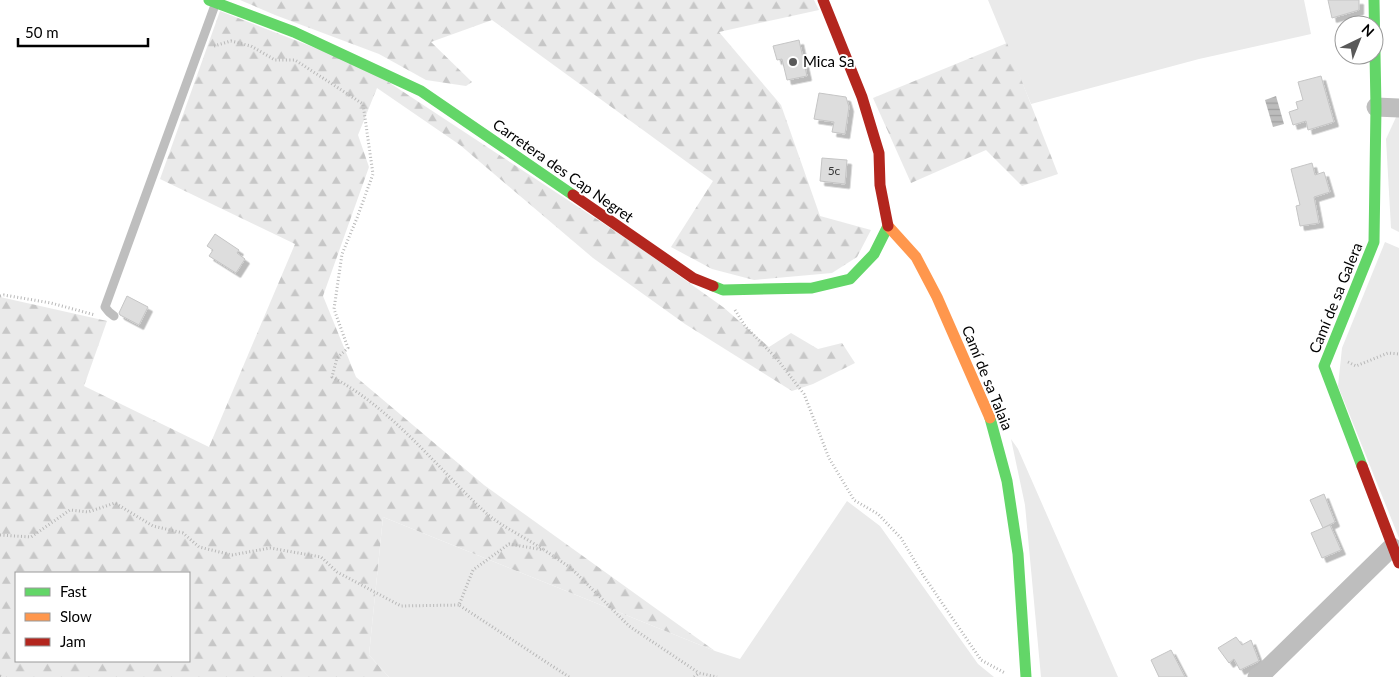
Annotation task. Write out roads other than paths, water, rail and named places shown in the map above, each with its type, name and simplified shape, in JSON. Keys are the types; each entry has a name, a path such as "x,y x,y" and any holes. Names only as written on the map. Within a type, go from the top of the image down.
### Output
{"street":[{"path":"823,0 862,97 879,153 880,185 888,226"},
{"name":"Camí de sa Galera","path":"1374,0 1376,107 1374,242 1324,366 1396,555"},
{"name":"Carretera des Cap Negret","path":"212,1 294,32 421,91 693,278 724,290 812,288 850,279 874,254 888,226"},
{"path":"1376,107 1399,108"},
{"name":"Camí de sa Talaia","path":"888,226 916,258 937,298 988,413 1008,481 1018,554 1026,677"},
{"path":"1257,677 1396,555"}],"lane":[{"path":"114,316 105,306 199,50 212,1"}],"place":[{"name":"Mica Sa","path":"793,62"}]}
